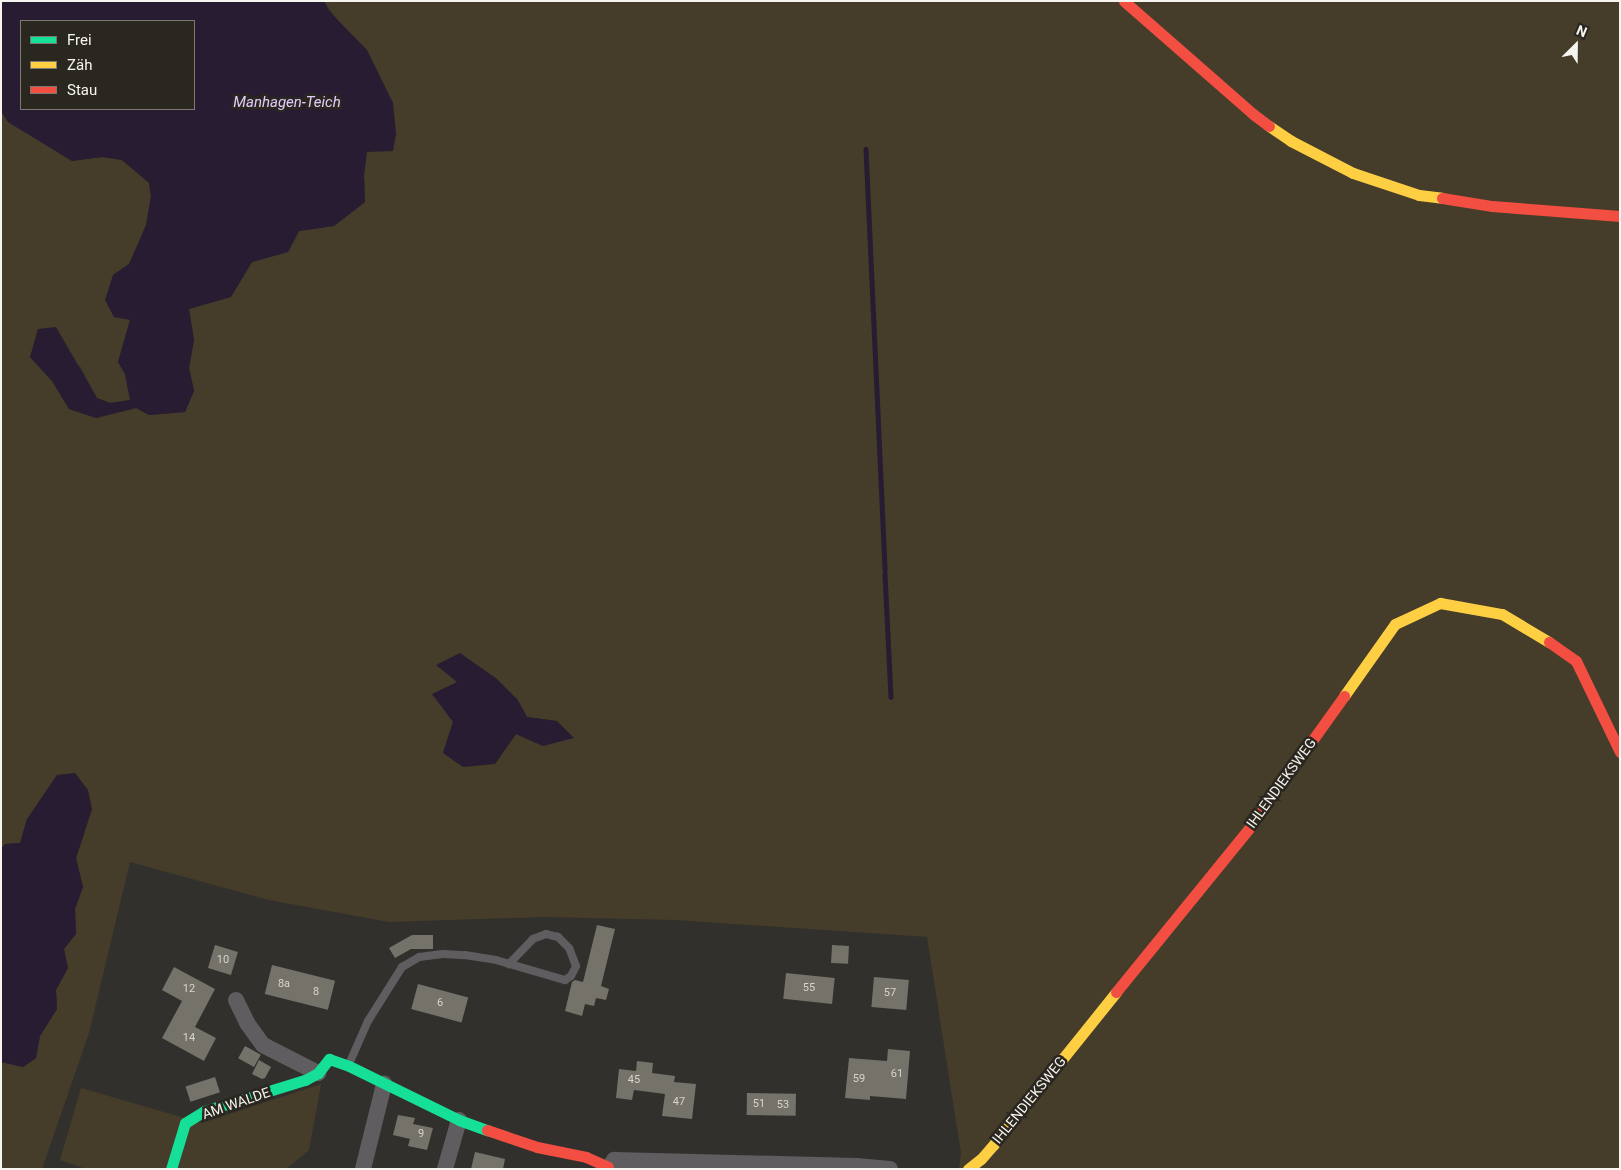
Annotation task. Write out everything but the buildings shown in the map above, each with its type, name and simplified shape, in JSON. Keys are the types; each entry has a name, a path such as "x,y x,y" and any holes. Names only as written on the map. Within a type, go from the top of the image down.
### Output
{"street":[{"path":"1124,1 1254,114 1291,141 1353,173 1419,195 1492,206 1620,216"},
{"name":"IHLENDIEKSWEG","path":"968,1169 981,1159 994,1144 1251,826 1395,624 1440,603 1502,614 1531,630 1576,661 1620,752"},
{"path":"236,1000 247,1023 264,1045 318,1073"},
{"name":"AM WALDE","path":"171,1169 185,1123 204,1111 305,1080 318,1073 329,1059 349,1066 459,1120 537,1147 586,1157 608,1168"},
{"path":"363,1169 384,1084"},
{"path":"445,1169 459,1120"},
{"path":"608,1168 614,1160 856,1166 890,1169"}],"lane":[{"path":"349,1066 368,1021 402,967 419,957 443,954 466,955 509,964 565,980 571,976 576,966 569,948 558,937 546,934 533,939 509,964"}],"shaded area":[{"path":"324,1 1620,1 1620,1169 959,1169 961,1153 927,937 675,920 545,917 389,922 269,900 130,862 89,1033 42,1169 1,1169 1,1062 23,1067 36,1058 40,1036 57,1009 56,990 68,968 64,949 76,934 75,909 83,887 76,858 92,809 27,819 20,843 5,844 1,849 1,111 8,122 72,161 102,157 122,160 150,183 151,197 146,225 129,264 113,275 130,319 118,362 125,374 130,400 110,403 97,398 80,366 30,357 52,381 69,409 96,418 136,408 149,415 185,412 194,391 189,368 194,340 189,309 231,297 252,262 288,252 299,231 334,226 365,202 364,176 366,152 393,103 380,80","holes":["458,682 517,699 527,717 557,721 543,746 516,734 495,764 443,752 453,722"]},
{"path":"321,1084 309,1150 286,1169 86,1169 60,1160 81,1088 202,1123"}],"water":[{"name":"Manhagen-Teich","path":"1,1 324,1 329,11 367,50 393,103 396,134 393,151 367,152 364,176 365,202 334,226 299,231 288,252 252,262 231,297 189,309 194,340 189,368 194,391 185,412 149,415 136,408 96,418 69,409 52,381 30,357 38,329 56,327 97,398 110,403 130,400 125,374 118,362 130,320 114,317 105,300 113,275 129,264 146,225 151,197 149,183 122,160 102,157 72,161 8,122 1,111"},
{"path":"460,653 497,679 517,699 527,717 557,721 574,738 543,746 516,734 495,764 463,767 443,753 453,722 432,694 457,682 436,665"},
{"path":"75,773 88,790 92,809 76,858 83,887 75,909 76,934 64,949 68,968 56,990 57,1009 40,1036 36,1058 23,1067 1,1062 1,849 5,844 20,843 27,819 57,775"}],"waterway":[{"path":"866,149 885,571"},
{"path":"885,574 891,697"}],"traffic: fast":[{"path":"171,1169 185,1123 204,1111 305,1080 318,1073 329,1059 349,1066 459,1120 487,1130"}],"traffic: slow":[{"path":"1269,126 1291,141 1353,173 1419,195 1442,198"},
{"path":"1344,696 1395,624 1440,603 1502,614 1549,642"},
{"path":"968,1169 981,1159 994,1144 1116,992"}],"traffic: jam":[{"path":"1124,1 1269,126"},
{"path":"1442,198 1492,206 1620,216"},
{"path":"1549,642 1576,661 1620,752"},
{"path":"1116,992 1251,826 1344,696"},
{"path":"487,1130 537,1147 586,1157 608,1167"}]}
